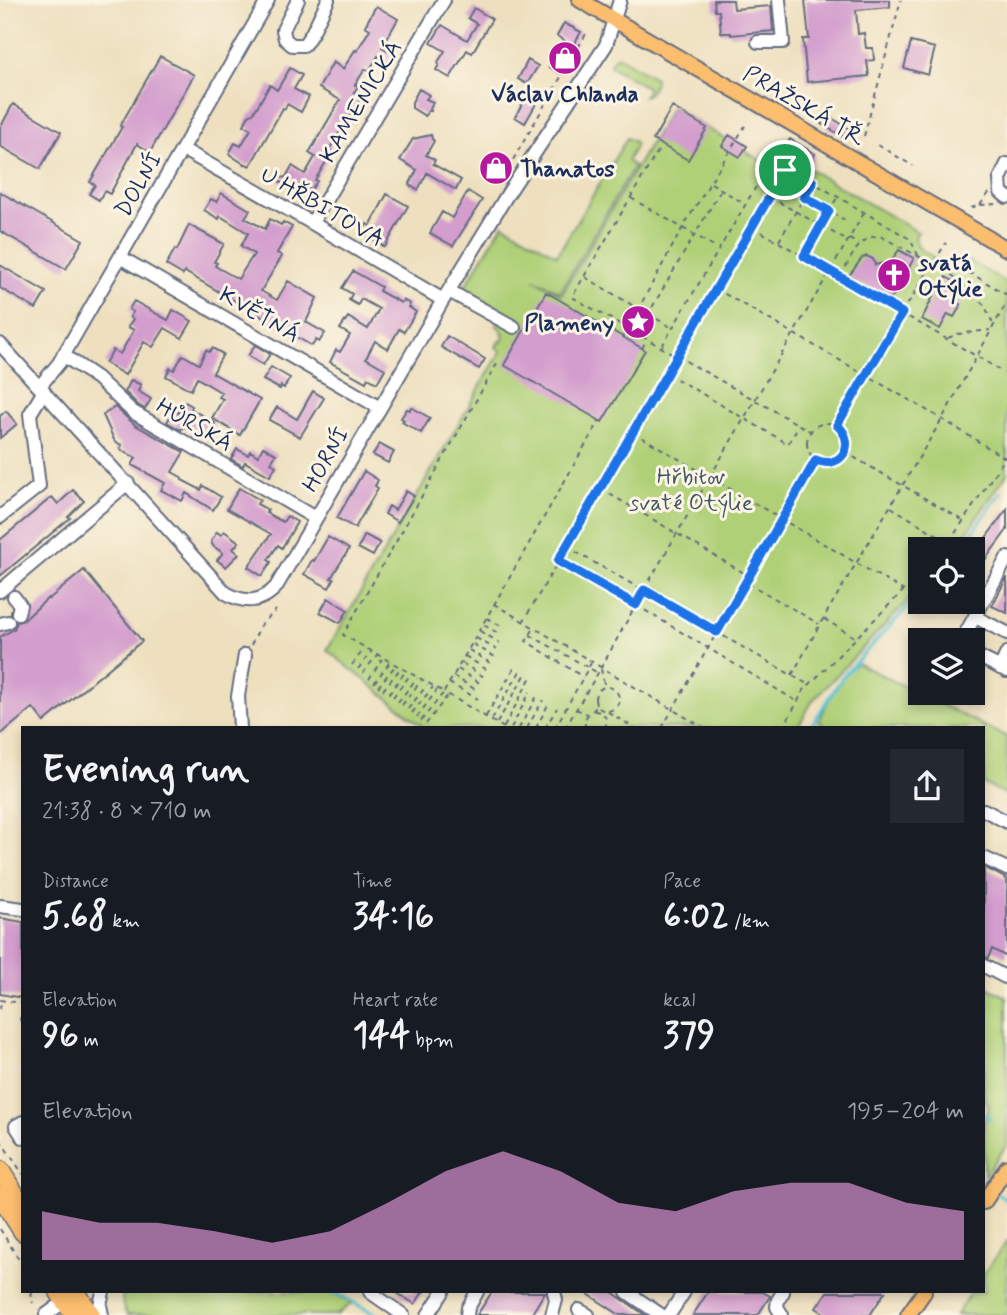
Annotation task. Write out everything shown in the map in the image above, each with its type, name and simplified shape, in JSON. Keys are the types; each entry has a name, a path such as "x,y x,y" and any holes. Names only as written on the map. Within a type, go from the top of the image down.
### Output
{"highway":[{"path":"0,1170 21,1204"},
{"path":"0,1196 21,1229"},
{"path":"69,1300 91,1315"}],"main road":[{"name":"PRAŽSKÁ TŘ.","path":"580,0 1007,249"},
{"path":"985,1200 1007,1167"},
{"path":"908,1315 923,1293"}],"street":[{"name":"DOLNÍ","path":"0,517 39,486 30,414 42,389 268,0"},
{"path":"298,0 283,30 285,39 292,45 304,45 313,33 328,0"},
{"name":"KAMENICKÁ","path":"312,223 444,0"},
{"name":"HORNÍ","path":"0,344 226,593 245,600 262,598 276,587 446,295 507,195 606,45 620,0"},
{"path":"758,42 783,42 779,0"},
{"name":"U HŘBITOVA","path":"182,149 446,295 514,327"},
{"path":"1005,201 1000,179 1007,164"},
{"name":"KVĚTNÁ","path":"120,257 380,408"},
{"name":"HŮRSKÁ","path":"63,355 97,378 132,412 316,518"},
{"path":"0,591 128,483"},
{"path":"968,628 1007,558"},
{"path":"9,620 20,605 14,597"},
{"path":"975,617 1007,633"},
{"path":"985,660 1003,669 1007,653"},
{"path":"240,726 238,696 245,655"},
{"path":"985,811 1007,822"},
{"path":"985,858 1007,869"},
{"path":"0,906 21,909"},
{"path":"985,967 1007,978"},
{"path":"102,1315 100,1304 103,1293"},
{"path":"370,1293 403,1315"},
{"path":"428,1315 442,1293"},
{"path":"459,1315 467,1315 476,1293"},
{"path":"552,1315 556,1300 554,1293"},
{"path":"628,1293 661,1315"},
{"path":"669,1315 683,1293"},
{"path":"782,1293 777,1307 782,1315"},
{"path":"46,1315 69,1300"}],"path":[{"path":"864,136 901,0"},
{"path":"499,185 586,34"},
{"path":"623,337 683,227 745,126"},
{"path":"849,134 853,129"},
{"path":"878,145 913,166"},
{"path":"658,152 572,297 810,431"},
{"path":"662,347 767,168"},
{"path":"523,622 785,170 790,169 911,239 919,257"},
{"path":"779,241 813,182"},
{"path":"710,183 746,204"},
{"path":"789,188 845,220"},
{"path":"636,334 721,190"},
{"path":"804,256 838,196"},
{"path":"769,197 859,244"},
{"path":"630,198 719,249"},
{"path":"971,208 1005,201"},
{"path":"566,726 864,212"},
{"path":"752,226 1007,374"},
{"path":"841,277 859,244 870,236 880,236 948,271 985,306 994,326"},
{"path":"837,425 946,243"},
{"path":"948,271 967,271 1007,295"},
{"path":"584,277 638,309"},
{"path":"716,289 1006,457 953,537"},
{"path":"792,675 942,419 1007,302"},
{"path":"648,314 672,328"},
{"path":"947,338 991,330"},
{"path":"642,348 646,340"},
{"path":"498,362 344,635 500,726"},
{"path":"667,374 788,444 799,425"},
{"path":"421,721 444,692 599,421"},
{"path":"821,423 837,425 844,431 847,445 841,458 831,463 816,460 809,453 807,446 810,431 821,423"},
{"path":"633,432 904,591"},
{"path":"845,452 964,521"},
{"path":"663,726 816,460"},
{"path":"601,489 750,576"},
{"path":"890,507 941,537"},
{"path":"566,546 809,685"},
{"path":"558,561 798,702"},
{"path":"747,582 820,624"},
{"path":"784,726 804,690 908,587"},
{"path":"494,604 701,726"},
{"path":"245,655 261,625 276,610"},
{"path":"486,617 503,627"},
{"path":"823,619 857,638"},
{"path":"483,624 501,635"},
{"path":"533,629 526,641 583,677"},
{"path":"479,630 500,643"},
{"path":"530,635 598,673"},
{"path":"475,637 497,650"},
{"path":"472,643 497,658"},
{"path":"352,665 365,648"},
{"path":"468,649 492,664"},
{"path":"358,669 372,651"},
{"path":"363,673 378,655"},
{"path":"465,656 489,671"},
{"path":"369,679 384,658"},
{"path":"374,683 390,662"},
{"path":"461,662 484,677"},
{"path":"556,726 592,662"},
{"path":"378,687 396,665"},
{"path":"485,717 516,665"},
{"path":"383,690 401,668"},
{"path":"491,720 522,668"},
{"path":"601,668 605,688"},
{"path":"457,669 481,684"},
{"path":"389,694 406,671"},
{"path":"497,724 527,672"},
{"path":"393,697 411,674"},
{"path":"505,726 532,675"},
{"path":"453,676 478,691"},
{"path":"398,702 417,677"},
{"path":"402,705 422,680"},
{"path":"408,709 428,683"},
{"path":"449,683 478,699"},
{"path":"412,713 433,686"},
{"path":"606,726 606,716 609,712 618,705 619,697 612,689 605,688 597,694 597,705 602,710 609,712 631,726"},
{"path":"417,717 438,689"},
{"path":"513,726 530,692"},
{"path":"426,724 448,695"},
{"path":"520,726 537,696"},
{"path":"528,726 543,699"},
{"path":"537,726 549,704"},
{"path":"585,726 587,714 597,705"},
{"path":"546,726 557,708"},
{"path":"575,709 587,714"},
{"path":"593,710 606,716"},
{"path":"0,1009 1,1001 21,1005"},
{"path":"20,1021 21,1016"},
{"path":"0,1140 21,1171"},
{"path":"0,1229 21,1263"},
{"path":"32,1293 33,1303"}],"green space":[{"path":"618,56 655,78 649,93 644,96 648,88 610,66"},
{"name":"Hřbitov svaté Otýlie","path":"672,107 775,169 783,154 918,232 915,237 918,247 944,264 960,269 967,260 1007,283 1007,474 963,537 908,537 908,601 813,700 798,726 422,726 327,650 501,351 496,347 499,341 502,342 503,334 496,325 504,312 463,290 503,224 557,255 627,138 635,142 627,161 634,166 560,292 534,279 561,295"},
{"path":"857,663 908,688 908,705 942,705 985,726 826,726 819,722 834,689"},
{"path":"985,726 1007,737 1007,795 985,784"},
{"path":"985,986 1007,997 1007,1145 985,1175 985,1119 989,1105 985,1100"},
{"path":"1007,1241 1007,1315 956,1315 970,1293 985,1293 985,1272"},
{"path":"123,1293 334,1293 352,1303 337,1315 127,1315"}],"building":[{"path":"714,0 733,0 734,9 771,6 773,31 731,35 721,33 719,11 715,11"},
{"path":"805,0 890,0 890,7 856,10 858,34 864,33 866,48 873,48 874,60 867,61 869,76 807,82 803,39 809,39"},
{"path":"376,6 398,19 382,47 396,56 391,64 378,56 369,71 365,69 355,85 358,86 354,92 362,96 350,118 353,119 348,127 344,125 329,150 332,152 311,190 302,185 298,192 276,179 286,177 292,166 305,174 315,157 309,153 340,100 319,88 333,62 343,69 355,50 357,51 370,29 365,26"},
{"path":"474,8 492,19 472,53 467,50 450,78 436,70 445,51 431,43 442,25 467,40 477,24 468,18"},
{"path":"564,23 581,32 560,73 549,67 565,41 557,36"},
{"path":"911,42 935,48 928,75 904,68"},
{"path":"160,56 194,75 150,152 137,144 110,194 104,191 99,200 89,194 95,185 90,182"},
{"path":"528,60 538,66 527,84 518,79"},
{"path":"290,68 302,75 294,89 309,97 301,112 287,104 285,109 283,108 250,166 244,164 229,154 235,143 241,146 251,129 244,125 270,85 277,90"},
{"path":"419,89 429,95 426,99 433,102 431,111 425,116 412,108"},
{"path":"526,98 536,104 525,123 515,117"},
{"path":"13,104 61,132 40,169 0,146 0,128"},
{"path":"672,107 707,128 688,160 653,140"},
{"path":"827,115 851,130 846,138 821,124"},
{"path":"431,135 434,141 426,155 435,160 433,164 461,180 456,190 427,173 418,190 409,185 417,170 400,160 413,139"},
{"path":"729,135 747,146 740,157 722,146"},
{"path":"790,139 815,154 811,162 785,147"},
{"path":"489,158 501,165 495,176 482,168"},
{"path":"468,191 482,200 453,246 430,233 442,212 452,218"},
{"path":"0,192 83,240 66,269 0,231"},
{"path":"221,193 250,210 245,218 265,229 270,219 292,227 277,253 282,256 261,291 277,300 288,281 317,298 306,322 325,333 319,342 316,340 312,346 185,272 183,275 166,265 189,225 224,244 214,262 217,263 215,266 238,279 254,254 241,246 248,233 204,210 211,199 217,202"},
{"path":"387,194 408,206 385,247 362,233 367,224 370,226"},
{"path":"899,250 914,258 906,273 907,277 890,300 861,283 859,286 851,281 853,278 849,276 862,258 867,256 873,259 875,265 891,261"},
{"path":"0,265 46,292 36,309 0,288"},
{"path":"353,271 381,287 379,291 401,303 403,300 410,304 409,307 416,312 404,332 399,329 388,349 375,341 366,358 385,369 377,383 368,378 366,382 330,362 336,350 340,352 350,335 340,329 348,317 368,329 379,309 361,299 358,305 349,300 352,294 342,288"},
{"path":"946,277 964,287 956,302 961,305 954,317 948,314 940,329 922,319 936,290"},
{"path":"546,292 645,350 602,422 504,365"},
{"path":"134,301 168,320 173,310 192,321 182,338 165,328 153,347 144,342 125,375 105,363 113,350 120,354 134,330 128,327 133,319 130,317 133,312 129,309"},
{"path":"447,336 485,359 479,369 441,347"},
{"path":"255,345 270,354 263,365 248,356"},
{"path":"212,348 223,354 213,373 260,400 240,435 212,418 223,399 219,397 222,393 197,378 191,390 166,376 170,368 174,370 183,355 199,364 206,350 209,352"},
{"path":"271,367 290,378 284,388 281,386 280,389 263,380"},
{"path":"131,380 141,385 138,391 151,399 145,409 125,392"},
{"path":"313,391 324,398 300,437 269,420 277,407 297,419"},
{"path":"185,402 192,406 191,409 215,423 206,440 183,426 181,430 167,422 174,410 178,413"},
{"path":"115,407 135,425 184,452 172,472 201,490 203,486 221,497 213,510 186,493 182,501 161,490 165,483 132,465 136,458 120,449 122,445 115,442 103,415"},
{"path":"411,407 430,418 421,433 402,422 404,420 401,418"},
{"path":"6,411 17,424 0,438 0,416"},
{"path":"379,444 394,452 388,463 373,455"},
{"path":"263,447 276,454 271,463 276,466 270,476 245,462 243,466 231,459 237,449 248,455 250,451 258,456"},
{"path":"364,471 378,480 375,486 378,488 355,528 337,518"},
{"path":"239,488 260,500 257,504 268,510 266,513 283,522 287,516 297,522 282,548 278,545 268,560 271,562 262,576 248,567 271,534 227,509"},
{"path":"73,490 84,501 68,517 70,518 0,576 0,540 52,497 58,504"},
{"path":"406,491 414,496 398,522 385,514 389,506 395,510"},
{"path":"1007,509 1007,530 985,560 985,539"},
{"path":"224,531 239,542 233,549 239,554 226,567 217,560 223,553 213,546 211,541 217,532 221,535"},
{"path":"365,535 380,543 373,556 358,548"},
{"path":"328,537 349,549 331,578 334,579 329,588 304,574"},
{"path":"84,570 142,641 44,722 33,708 0,735 0,637 14,629 17,622 24,620"},
{"path":"1007,577 1007,613 992,606"},
{"path":"328,598 348,610 340,623 320,612"},
{"path":"985,868 1007,879 1007,957 992,949 988,958 985,957"},
{"path":"0,918 21,922 21,998 0,994"},
{"path":"397,1293 422,1293 415,1304"},
{"path":"491,1293 544,1293 531,1315 477,1315"},
{"path":"587,1293 613,1293 645,1315 620,1315"},
{"path":"707,1293 765,1293 770,1296 758,1315 693,1315"},
{"path":"826,1293 884,1293 870,1315 827,1315 816,1308"}],"waterway":[{"path":"969,537 1001,492"},
{"path":"811,726 844,675 908,607"},
{"path":"985,1116 990,1119"},
{"path":"995,1192 1007,1200"},
{"path":"335,1293 377,1315"}],"place":[{"name":"Václav Chlanda","path":"565,58"},
{"name":"Thanatos","path":"496,168"},
{"name":"svatá Otýlie","path":"894,275"},
{"name":"Plameny","path":"638,322"}],"route":[{"path":"790,169 813,182 804,197 829,211 804,256 902,313 837,425 844,431 847,445 845,452 841,458 831,463 816,460 717,632 644,590 636,605 558,561 785,170 790,169"}]}
